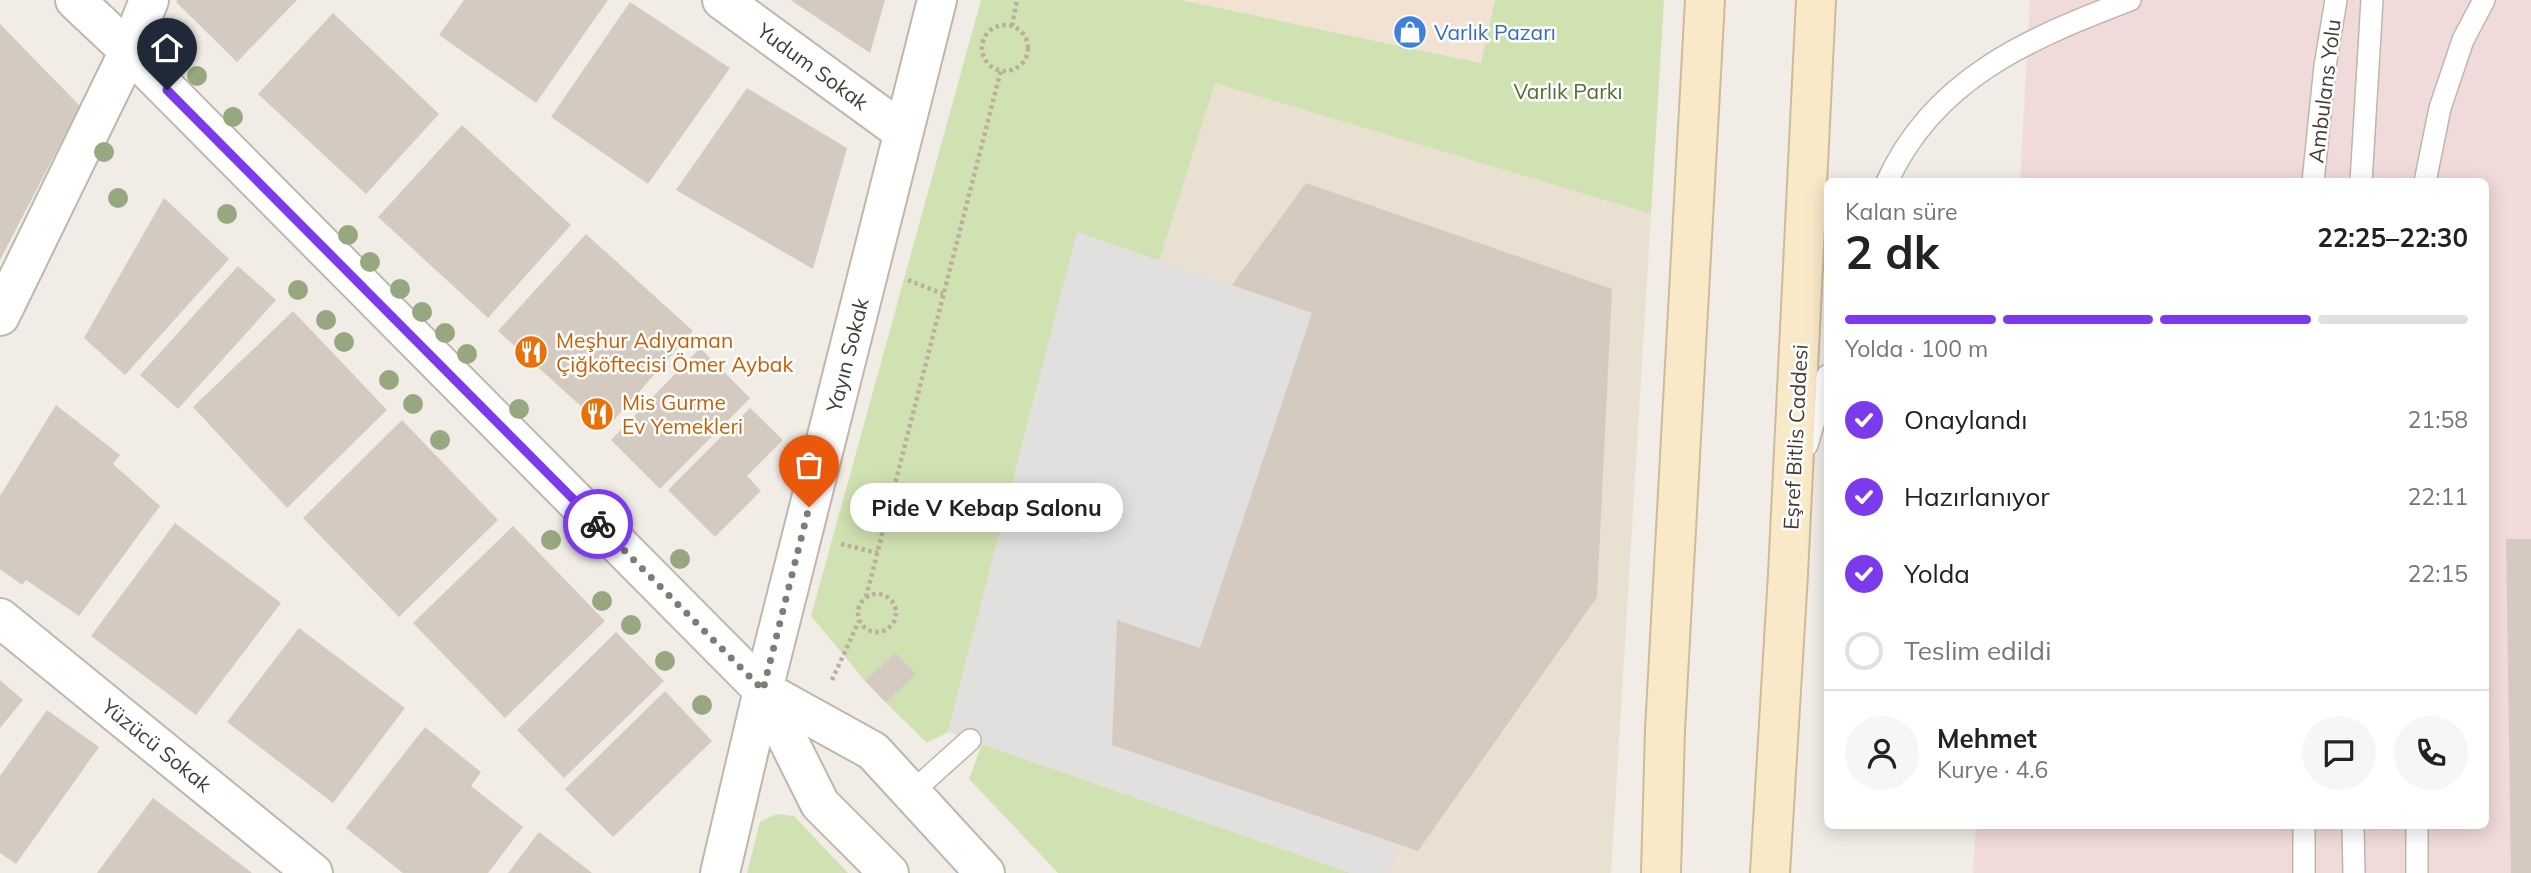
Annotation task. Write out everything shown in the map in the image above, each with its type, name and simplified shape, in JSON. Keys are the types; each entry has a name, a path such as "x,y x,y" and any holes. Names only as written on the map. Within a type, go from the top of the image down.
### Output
{"main road":[{"path":"1661,873 1665,730 1705,0"},
{"name":"Eşref Bitlis Caddesi","path":"1770,873 1816,0"}],"street":[{"path":"75,0 129,51 763,690 873,751 985,873"},
{"path":"0,316 129,51 149,0"},
{"name":"Yudum Sokak","path":"722,0 904,132"},
{"name":"Yayın Sokak","path":"720,873 763,690 937,0"},
{"name":"Yüzücü Sokak","path":"0,618 313,873"},
{"path":"763,690 820,804 889,873"}],"lane":[{"path":"1889,178 1925,121 1960,86 1993,61 2034,40 2130,0"},
{"name":"Ambulans Yolu","path":"2313,178 2325,66 2336,0"},
{"path":"2361,178 2372,0"},
{"path":"2426,178 2440,108 2463,40 2484,0"},
{"path":"1791,501 1824,386"},
{"path":"911,793 970,740"},
{"path":"2304,829 2304,873"},
{"path":"2353,829 2354,873"},
{"path":"2417,829 2417,873"}],"path":[{"path":"1012,26 1017,0"},
{"path":"1012,26 1026,38 1027,52 1025,59 1014,68 1001,70 987,62 982,47 987,33 994,28 1012,26"},
{"path":"814,717 859,621 858,608 866,597 1001,70"},
{"path":"859,621 867,630 880,632 890,627 896,616 890,598 878,594 866,597"}],"shaded area":[{"name":"Varlık Pazarı","path":"1181,0 1495,0 1482,63"},
{"path":"2030,0 2531,0 2531,873 1973,873 1976,829 2489,829 2489,178 2020,178"},
{"path":"1215,82 1651,214 1611,873 1351,873 948,732 1077,232"},
{"path":"1077,232 1312,313 1200,648 1117,620 1399,844 1389,873 1351,873 948,732"}],"green space":[{"name":"Varlık Parkı","path":"981,0 1181,0 1481,63 1495,0 1664,0 1651,214 1215,83 1159,261 1077,233 948,732 927,743 886,703 916,674 895,652 865,681 811,616"},
{"path":"982,744 1351,873 1058,873 969,779"},
{"path":"776,814 794,816 848,873 747,873 760,822"}],"building":[{"path":"297,0 237,62 176,2"},
{"path":"464,0 608,0 536,103 439,35"},
{"path":"791,0 885,0 870,53 795,3"},
{"path":"630,2 730,68 648,184 551,117"},
{"path":"333,13 439,114 366,194 258,94"},
{"path":"0,24 80,106 0,260"},
{"path":"747,88 847,148 813,269 676,190"},
{"path":"462,125 571,225 488,318 378,217"},
{"path":"1306,183 1612,289 1597,597 1418,851 1112,745 1117,620 1200,648 1312,313 1232,285"},
{"path":"164,198 229,259 125,375 84,338"},
{"path":"586,234 693,331 606,429 498,331"},
{"path":"238,266 276,300 178,409 140,375"},
{"path":"293,311 387,410 287,508 193,407"},
{"path":"700,348 750,398 660,489 611,440"},
{"path":"56,405 120,455 113,464 160,506 79,616 26,580 22,585 0,569 0,496"},
{"path":"750,408 783,440 747,476 761,491 715,537 668,490"},
{"path":"402,420 498,520 399,617 303,518"},
{"path":"175,523 281,603 196,715 91,636"},
{"path":"513,526 605,621 505,718 413,623"},
{"path":"2506,539 2531,539 2531,873 2511,873"},
{"path":"299,628 405,708 333,803 227,722"},
{"path":"616,632 664,681 564,778 517,730"},
{"path":"895,652 916,674 886,703 865,681"},
{"path":"0,680 23,700 0,728"},
{"path":"665,691 712,741 613,837 565,789"},
{"path":"47,710 99,747 16,864 0,853 0,776"},
{"path":"425,727 481,772 471,786 523,827 488,873 403,873 346,828"},
{"path":"153,798 252,873 97,873"},
{"path":"539,832 592,873 508,873"}],"way so far":[{"path":"598,524 763,690 809,507"}],"place":[{"name":"Varlık Pazarı","path":"1410,32"},
{"name":"Meşhur Adıyaman Çiğköftecisi Ömer Aybak","path":"531,352"},
{"name":"Mis Gurme Ev Yemekleri","path":"597,414"},
{"name":"Pide V Kebap Salonu","path":"809,507"}],"route":[{"path":"167,90 598,524"}]}
